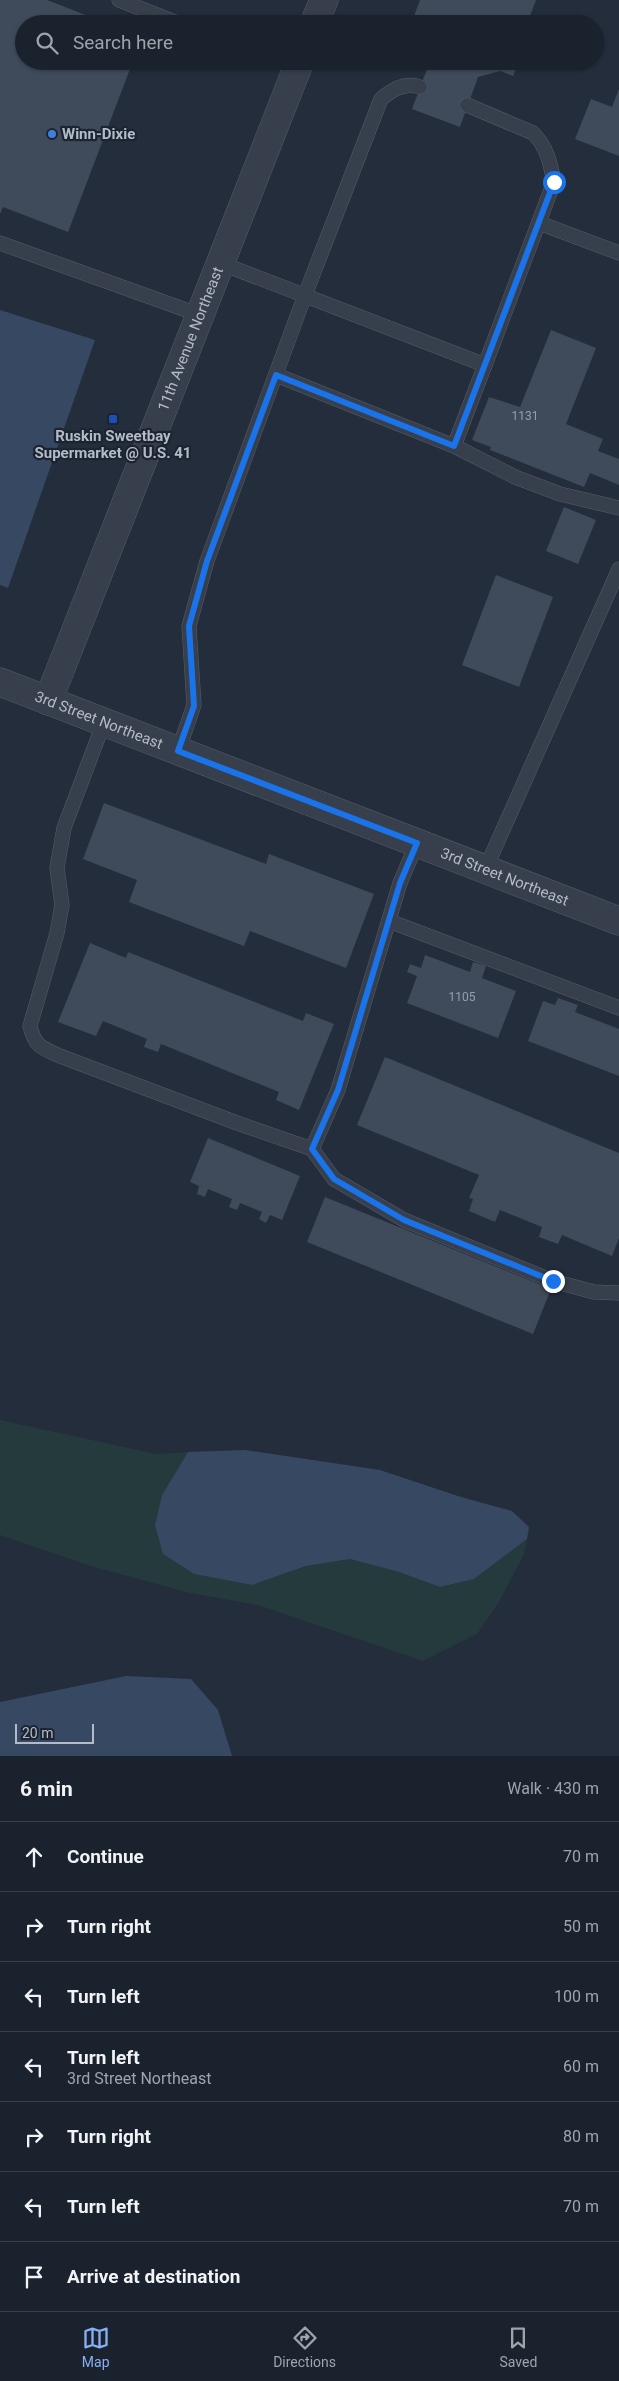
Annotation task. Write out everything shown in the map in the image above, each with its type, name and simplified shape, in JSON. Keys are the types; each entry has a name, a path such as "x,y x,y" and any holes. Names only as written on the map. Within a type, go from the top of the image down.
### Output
{"street":[{"path":"318,15 324,0"},
{"name":"11th Avenue Northeast","path":"48,701 220,263 289,70"},
{"name":"3rd Street Northeast","path":"0,682 619,921"}],"lane":[{"path":"119,0 157,15"},
{"path":"178,751 194,706 189,626 207,561 305,295 381,99 392,89 414,85 420,87"},
{"path":"454,446 554,182 549,155 540,140 522,127 467,105"},
{"path":"539,223 619,254"},
{"path":"0,242 200,315"},
{"path":"220,263 485,365"},
{"path":"276,375 454,446 515,477 560,494 619,508"},
{"path":"485,870 619,569"},
{"path":"104,722 64,828 57,868 62,905 57,933 30,1026 33,1040 41,1048 60,1056 312,1149 334,1179 404,1220 553,1281 594,1292 619,1293"},
{"path":"312,1149 338,1090 400,883 417,843"},
{"path":"389,921 619,1008"}],"green space":[{"path":"0,1420 156,1454 188,1452 162,1495 163,1554 194,1574 252,1585 306,1566 350,1559 399,1572 440,1587 474,1579 527,1539 524,1554 499,1602 477,1634 423,1661 258,1605 190,1593 91,1566 0,1535"}],"water":[{"path":"0,310 95,340 8,588 0,585"},
{"path":"245,1450 380,1470 461,1497 512,1511 529,1527 527,1539 474,1579 440,1587 399,1572 350,1559 306,1566 252,1585 194,1574 163,1554 155,1525 162,1495 188,1452"},
{"path":"126,1676 191,1679 218,1710 232,1756 0,1756 0,1702"}],"building":[{"name":"Winn-Dixie","path":"0,0 47,0 86,15 15,15 15,70 130,70 68,232 3,207 0,214"},
{"path":"420,0 536,0 530,15 414,15"},
{"path":"427,70 515,70 513,76 500,71 478,77 460,127 412,109"},
{"path":"619,89 619,156 575,139 591,99 612,107"},
{"path":"551,330 596,348 566,424 603,439 598,451 619,459 619,485 590,473 584,487 490,450 491,447 472,440 489,397 520,407"},
{"path":"564,507 596,520 578,564 546,551"},
{"path":"496,575 553,597 519,687 462,665"},
{"path":"104,803 266,864 269,854 374,894 346,968 250,931 244,946 129,902 137,880 83,859"},
{"path":"90,943 126,958 128,952 303,1021 306,1013 334,1024 299,1110 276,1100 279,1092 161,1044 158,1052 144,1047 147,1039 103,1021 96,1036 58,1022"},
{"path":"425,955 470,972 473,962 486,966 482,978 516,991 498,1038 407,1003 417,976 407,972 410,964 421,968"},
{"path":"558,998 578,1005 575,1012 619,1029 619,1076 528,1041 543,1001 555,1005"},
{"path":"385,1057 619,1153 619,1238 612,1256 562,1235 558,1244 539,1237 542,1227 500,1210 495,1222 469,1211 473,1199 469,1198 479,1175 357,1125"},
{"path":"208,1138 300,1176 282,1220 270,1215 266,1223 259,1219 262,1212 240,1203 237,1210 229,1207 232,1199 208,1189 205,1197 197,1194 199,1186 190,1182"},
{"path":"325,1197 551,1289 533,1334 307,1242"}],"place":[{"name":"Winn-Dixie","path":"52,134"},
{"name":"Ruskin Sweetbay Supermarket @ U.S. 41","path":"113,419"}],"route":[{"path":"553,1281 404,1220 334,1179 312,1149 338,1090 400,883 417,843 178,751 194,706 189,626 207,561 276,375 454,446 554,182"}]}
